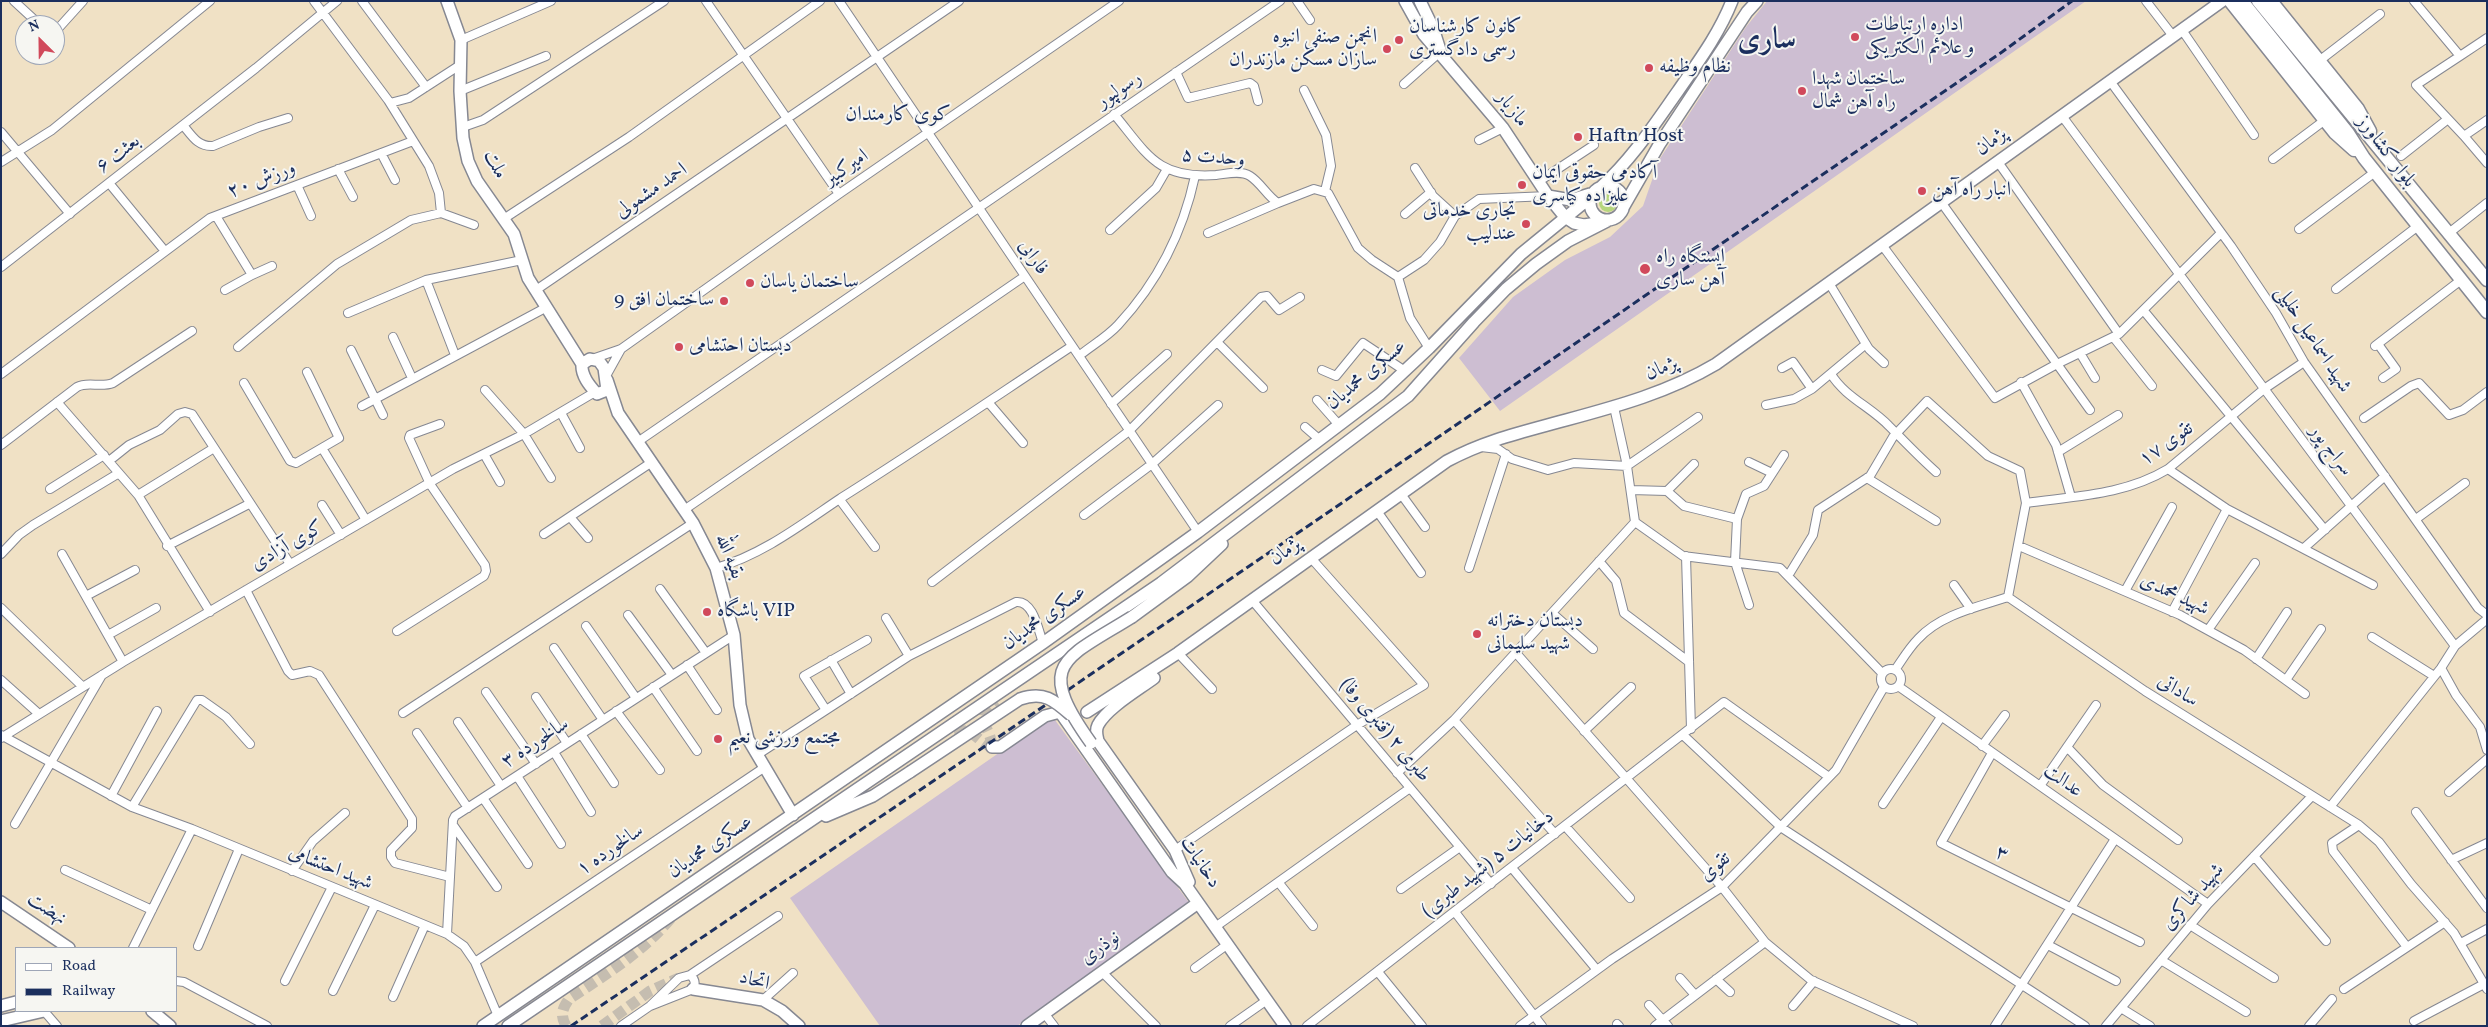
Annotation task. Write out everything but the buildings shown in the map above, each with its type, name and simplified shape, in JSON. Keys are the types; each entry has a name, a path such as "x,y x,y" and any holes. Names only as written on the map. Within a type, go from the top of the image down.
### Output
{"main road":[{"name":"ملت","path":"447,1 461,40 460,91 468,161 477,180 505,218 514,234 528,278 561,328 587,361 601,362 606,378"},
{"name":"مازیار","path":"1405,1 1425,24 1440,52 1503,128 1538,182 1565,217"},
{"name":"مازیار","path":"1420,1 1425,24"},
{"path":"1722,1 1725,17"},
{"name":"عسکری محمدیان","path":"483,1026 1044,643 1198,532 1380,394 1429,348 1520,254 1596,192 1633,156 1706,50 1732,1"},
{"path":"1565,217 1574,223 1584,225 1607,220 1620,214 1659,145 1742,18 1757,1"},
{"name":"پژمان","path":"1087,712 1174,656 1447,461 1474,446 1503,436 1614,407 1664,391 1691,379 1716,364 2222,1"},
{"path":"2230,1 2335,133 2364,158"},
{"path":"2242,1 2261,6 2319,61 2358,109 2379,146"},
{"name":"بلوار کشاورز","path":"2261,6 2358,125 2379,146 2487,280"},
{"name":"بلوار کشاورز","path":"2261,6 2364,158 2487,312"},
{"path":"1548,196 1571,200 1610,186 1618,190 1623,197 1624,206"},
{"path":"1596,192 1592,210 1595,215 1607,220"},
{"name":"عسکری محمدیان","path":"508,1026 864,783 1161,584 1408,396 1506,289 1536,264 1568,241 1607,220"},
{"path":"587,361 586,378 596,393 618,413"},
{"path":"596,393 607,390 606,378"},
{"path":"606,378 618,413"},
{"name":"بقیه الله","path":"618,413 639,441 693,523 716,568 734,634 740,705 748,739 792,814"},
{"path":"1066,714 1060,672 1065,662 1075,653 1132,617 1188,576 1237,527"},
{"path":"1198,532 1208,548"},
{"path":"1004,696 1149,597 1161,584"},
{"path":"1174,656 1164,669 1106,716 1098,726 1096,733 1098,741 1175,850 1187,884"},
{"path":"803,825 873,796 1020,699 1040,696 1052,698 1066,714 1172,872 1187,884"},
{"path":"992,747 1000,747 1045,716 1066,714"},
{"name":"دخانیات","path":"1066,714 1091,743 1137,809 1143,822 1218,925 1227,942"},
{"path":"864,783 873,784 954,731"},
{"name":"دخانیات","path":"1187,884 1198,903 1285,1026"},
{"name":"نهضت","path":"1,902 68,947"},
{"name":"نوذری","path":"1027,1026 1198,903"},
{"name":"اتحاد","path":"693,990 763,1000 782,1011 798,1026"},
{"path":"1,1006 15,1002"},
{"path":"4,1022 40,1012"},
{"path":"153,1012 170,1026"}],"street":[{"path":"14,1 29,15"},
{"path":"65,21 82,1"},
{"path":"1,162 52,130 210,1"},
{"path":"314,1 390,103 429,166 439,193 441,213"},
{"name":"بعثت ۶","path":"1,267 256,68 337,1"},
{"path":"362,1 426,87"},
{"path":"461,40 551,1"},
{"path":"463,127 483,120 664,1"},
{"path":"706,1 839,194"},
{"path":"505,218 744,57 820,1"},
{"name":"فارابی","path":"839,1 1198,532"},
{"name":"احمد مشمولی","path":"536,290 787,120 958,1"},
{"name":"امیرکبیر","path":"587,361 621,349 839,194 1119,1"},
{"name":"رسولپور","path":"639,441 1280,1"},
{"path":"1297,1 1310,20"},
{"path":"2146,1 2177,33 2254,136"},
{"path":"2414,1 2460,56"},
{"path":"2319,61 2380,14"},
{"path":"2486,38 2416,85 2487,163"},
{"path":"1404,84 1440,52"},
{"path":"460,91 546,56"},
{"path":"390,103 409,98 460,65"},
{"path":"1176,72 1188,98 1250,83 1254,86 1258,101"},
{"name":"شهید اسماعیل خلیلی","path":"2110,81 2221,232 2276,313 2304,362 2478,608 2487,617"},
{"path":"1304,90 1326,135 1331,166 1325,191"},
{"name":"وحدت ۵","path":"1114,114 1154,162 1176,174 1195,176 1240,173 1250,176 1278,203"},
{"name":"سراج پور","path":"2062,116 2455,646"},
{"path":"183,125 200,145 213,146 259,127 288,118"},
{"path":"2401,156 2448,119"},
{"path":"2273,159 2324,120"},
{"path":"2464,136 2487,120"},
{"path":"1479,140 1503,128"},
{"path":"1,132 70,214"},
{"name":"ورزش ۲۰","path":"1,374 164,250 216,216 414,141"},
{"path":"1538,182 1594,145"},
{"path":"381,153 395,180"},
{"path":"1998,162 2152,386"},
{"path":"1415,168 1431,192 1454,216"},
{"path":"338,169 353,197"},
{"path":"1110,230 1156,188 1167,169"},
{"path":"2299,229 2375,172"},
{"path":"1079,356 1117,326 1146,291 1171,249 1189,204 1195,176"},
{"path":"109,183 164,250"},
{"path":"297,185 311,216"},
{"path":"1208,234 1314,189 1325,191 1333,198 1358,248 1398,277 1410,318 1429,348"},
{"path":"1405,214 1431,192"},
{"path":"1398,277 1424,260 1440,242 1454,216 1478,199 1548,196"},
{"path":"1941,202 2090,410"},
{"path":"2449,233 2487,203"},
{"path":"238,347 337,264 411,220 441,213 474,224"},
{"path":"216,216 252,275"},
{"path":"2336,289 2418,226"},
{"path":"1882,245 1996,398 2021,382 2117,336 2221,232"},
{"path":"348,313 426,280 522,260"},
{"path":"225,290 272,266"},
{"path":"684,510 1025,276"},
{"path":"426,280 455,354"},
{"path":"2383,378 2396,369 2376,345 2461,280"},
{"path":"1829,283 1866,344 1884,363"},
{"path":"932,582 1129,431 1264,295 1279,310 1300,297"},
{"path":"362,406 455,354 547,307"},
{"path":"2144,311 2325,530"},
{"path":"1,445 82,384 102,386 113,383 192,331"},
{"path":"393,337 412,378"},
{"path":"1217,342 1263,388"},
{"path":"1322,370 1336,376 1363,343 1404,371"},
{"path":"1766,404 1794,399 1831,374 1866,344"},
{"path":"716,568 737,562 763,549 1072,346"},
{"path":"606,378 621,349"},
{"path":"351,350 383,416"},
{"path":"2080,353 2095,378"},
{"path":"1111,404 1167,354"},
{"path":"1782,368 1793,362 1812,388"},
{"name":"تقوی ۱۷","path":"2026,503 2109,493 2155,477 2168,469 2264,389 2304,362"},
{"path":"244,383 292,463 339,438 306,372"},
{"path":"1831,374 1838,385 1888,425 1895,435 1936,472"},
{"path":"2021,382 2058,452 2071,497"},
{"path":"2364,418 2411,386 2419,383 2449,415 2463,410 2487,392"},
{"path":"485,390 524,434 551,478"},
{"name":"کوی آزادی","path":"2,737 82,686 290,564 430,484 596,393"},
{"path":"1317,400 1339,425"},
{"path":"1788,576 1813,534 1818,510 1867,478 1895,435 1927,401 1988,456 2020,471 2026,503 2010,598 1971,609 1932,627 1918,638 1895,670"},
{"path":"57,402 138,495 167,546 210,612"},
{"path":"988,402 1023,444"},
{"path":"1084,514 1152,464 1218,405"},
{"path":"1398,773 1454,720 1635,522 1627,466 1614,407"},
{"path":"50,489 160,430 178,414 185,412 192,414 249,504 290,564"},
{"path":"561,413 580,448"},
{"path":"2058,452 2118,415"},
{"path":"1474,446 1498,449 1512,459 1548,470 1574,463 1627,466 1698,417"},
{"path":"397,631 484,576 486,571 485,565 430,484 409,438 410,435 440,424"},
{"path":"1305,427 1320,440"},
{"path":"138,495 214,448"},
{"path":"322,448 366,520"},
{"path":"484,454 500,482"},
{"path":"1469,568 1506,454"},
{"path":"1749,605 1735,562 1736,519 1746,494 1764,486 1784,454"},
{"path":"544,534 652,462"},
{"path":"1749,462 1772,473"},
{"path":"1667,491 1694,464"},
{"path":"2168,469 2227,509 2373,585"},
{"path":"1,554 19,535 33,525 119,473"},
{"path":"2304,548 2385,476"},
{"path":"1867,478 1936,521"},
{"path":"2416,519 2465,484"},
{"path":"1631,490 1667,491 1684,506 1736,519"},
{"path":"1401,494 1425,527"},
{"path":"840,500 875,547"},
{"path":"167,546 249,504"},
{"path":"322,506 341,535"},
{"path":"2125,592 2172,507"},
{"path":"2172,612 2227,509"},
{"path":"1377,511 1420,573"},
{"path":"570,517 588,538"},
{"path":"1635,522 1686,556 1780,568 1882,673 1881,683 1884,686 1894,688 1898,686 1900,677 1895,670 1890,669 1882,673"},
{"path":"403,714 693,523"},
{"name":"شهید محمدی","path":"2019,546 2172,612 2208,630 2256,659 2305,694"},
{"path":"62,554 124,662"},
{"path":"1686,556 1691,729"},
{"path":"1175,850 1357,725 1424,686 1311,558"},
{"path":"1600,561 1616,580 1624,613 1689,662"},
{"path":"2208,630 2255,563"},
{"path":"86,596 135,570"},
{"path":"1954,585 1971,609"},
{"path":"660,589 706,653"},
{"path":"246,590 292,675 310,672 318,675 413,824 391,850 391,857 395,863 450,877"},
{"name":"ساداتی","path":"2010,598 2145,691 2359,824 2379,842 2411,884 2444,922 2461,944 2485,987"},
{"name":"طبری ۲ (قنبری وفا)","path":"1252,600 1491,884"},
{"path":"757,755 909,656 1016,602 1022,601 1028,605 1044,643"},
{"path":"108,635 156,608"},
{"path":"2,609 82,686"},
{"path":"2256,659 2288,612"},
{"path":"1552,613 1593,649"},
{"path":"628,615 672,675"},
{"path":"2330,807 2441,668 2455,646 2487,617"},
{"path":"886,618 909,656"},
{"path":"586,626 636,698"},
{"path":"2286,680 2321,629"},
{"name":"سالخورده ۳","path":"453,826 455,816 734,634"},
{"path":"2372,637 2434,676"},
{"path":"826,710 804,676 868,640"},
{"path":"554,648 603,720"},
{"path":"1516,652 1722,887 1765,942 1814,982 1904,1024 1913,1026"},
{"path":"1174,656 1212,689"},
{"path":"832,660 851,694"},
{"path":"687,665 717,710"},
{"path":"2441,668 2456,695 2480,727 2487,750"},
{"path":"15,824 103,674"},
{"path":"1,680 39,714"},
{"name":"تقوی","path":"1520,1026 1597,970 1722,887 1782,828 1836,770 1884,686"},
{"name":"عدالت","path":"1898,686 2208,904"},
{"path":"653,687 696,751"},
{"path":"1584,731 1630,687"},
{"path":"486,692 536,764"},
{"path":"536,697 567,743"},
{"path":"132,807 197,700 202,700 226,717 250,744"},
{"name":"دخانیات ۵ (شهید طبری)","path":"1307,1026 1724,702 1829,777"},
{"path":"2040,786 2096,705"},
{"path":"111,796 157,711"},
{"path":"616,711 660,770"},
{"path":"1982,746 2005,715"},
{"path":"1883,804 1941,717"},
{"path":"1454,720 1556,834"},
{"path":"458,722 501,786"},
{"path":"417,733 468,808"},
{"path":"581,734 614,783"},
{"path":"1683,735 1782,828 2085,1026"},
{"name":"شهید احتشامی","path":"2,737 132,807 192,829 447,934 464,946 475,962 498,1016"},
{"path":"2067,748 2103,785 2178,840"},
{"path":"554,752 591,812"},
{"name":"۳","path":"1992,753 1941,843 2140,942"},
{"path":"2449,792 2487,760"},
{"name":"سالخورده ۱","path":"475,962 764,767"},
{"path":"517,776 561,844"},
{"path":"1218,925 1410,788"},
{"name":"شهید شاکری","path":"2106,1026 2208,904 2312,796"},
{"path":"483,798 528,864"},
{"path":"2416,812 2487,908"},
{"path":"292,871 313,841 345,813"},
{"path":"2359,824 2332,843 2332,851 2407,947"},
{"path":"447,934 453,826"},
{"path":"453,826 497,887"},
{"path":"1565,826 1630,898"},
{"path":"134,947 192,829"},
{"path":"1995,1026 2115,839"},
{"path":"2451,860 2487,843"},
{"path":"1401,889 1460,847"},
{"path":"198,946 239,849"},
{"path":"2254,856 2326,941"},
{"path":"1512,868 1597,970"},
{"path":"65,870 152,910"},
{"path":"1279,883 1313,926"},
{"path":"285,981 332,887"},
{"path":"333,991 375,905"},
{"path":"1455,912 1542,1026"},
{"name":"اتحاد","path":"621,1026 650,1006 670,984 690,974 778,916"},
{"path":"2344,989 2444,922"},
{"path":"393,997 425,925"},
{"path":"2190,925 2274,978"},
{"path":"2461,944 2487,929"},
{"path":"1195,968 1227,942"},
{"path":"1655,1026 1666,1023 1695,995 1765,942"},
{"path":"2048,944 2116,980"},
{"path":"2161,960 2246,1012"},
{"path":"1102,972 1156,1026"},
{"path":"1378,972 1422,1026"},
{"path":"763,1000 793,973"},
{"path":"690,974 695,981 693,990"},
{"path":"1680,978 1695,995"},
{"path":"1716,979 1730,992"},
{"path":"178,982 184,982 267,1026"},
{"path":"1793,1006 1814,982"},
{"path":"2414,1021 2485,987"},
{"name":"اتحاد","path":"650,1006 693,990"},
{"path":"2309,1026 2332,999"},
{"path":"1230,1026 1267,1000"},
{"path":"1649,1005 1666,1023"},
{"path":"2121,1008 2150,1026"},
{"path":"45,1012 57,1026"},
{"path":"1044,1013 1054,1026"}],"shaded area":[{"path":"1767,1 2086,1 1500,411 1459,358 1513,297 1565,260 1610,237 1643,206 1659,160 1746,27"},
{"path":"1052,716 1190,904 1017,1026 880,1026 790,898"}],"green space":[{"path":"1608,194 1614,197 1617,203 1614,209 1608,212 1602,209 1599,203 1602,197"}],"tunnel":[{"path":"992,747 983,717 989,707 997,701"},
{"path":"954,731 971,733 992,747"},
{"path":"566,1026 563,1012 569,999 636,952 671,918"},
{"path":"602,1026 650,991 679,978"}],"railway":[{"path":"571,1026 1062,694 2002,52 2072,1"}],"place":[{"name":"اداره ارتباطات و علائم الکتریکی","path":"1855,37"},
{"name":"کانون کارشناسان رسمی دادگستری","path":"1399,40"},
{"name":"انجمن صنفی انبوه سازان مسکن مازندران","path":"1387,49"},
{"name":"نظام وظیفه","path":"1649,68"},
{"name":"ساختمان شهدا راه آهن شمال","path":"1802,91"},
{"name":"Haftn Host","path":"1578,137"},
{"name":"آکادمی حقوقی ایمان علیزاده کیاسری","path":"1522,185"},
{"name":"انبار راه آهن","path":"1922,191"},
{"name":"تجاری خدماتی عندلیب","path":"1526,224"},
{"name":"ایستگاه راه آهن ساری","path":"1645,269"},
{"name":"ساختمان یاسان","path":"750,283"},
{"name":"ساختمان افق 9","path":"724,301"},
{"name":"دبستان احتشامی","path":"679,347"},
{"name":"باشگاه VIP","path":"707,612"},
{"name":"دبستان دخترانه شهید سلیمانی","path":"1477,634"},
{"name":"مجتمع ورزشی نعیم","path":"718,739"}],"district":[{"name":"ساری","path":"1767,42"},
{"name":"کوی کارمندان","path":"898,116"}]}
